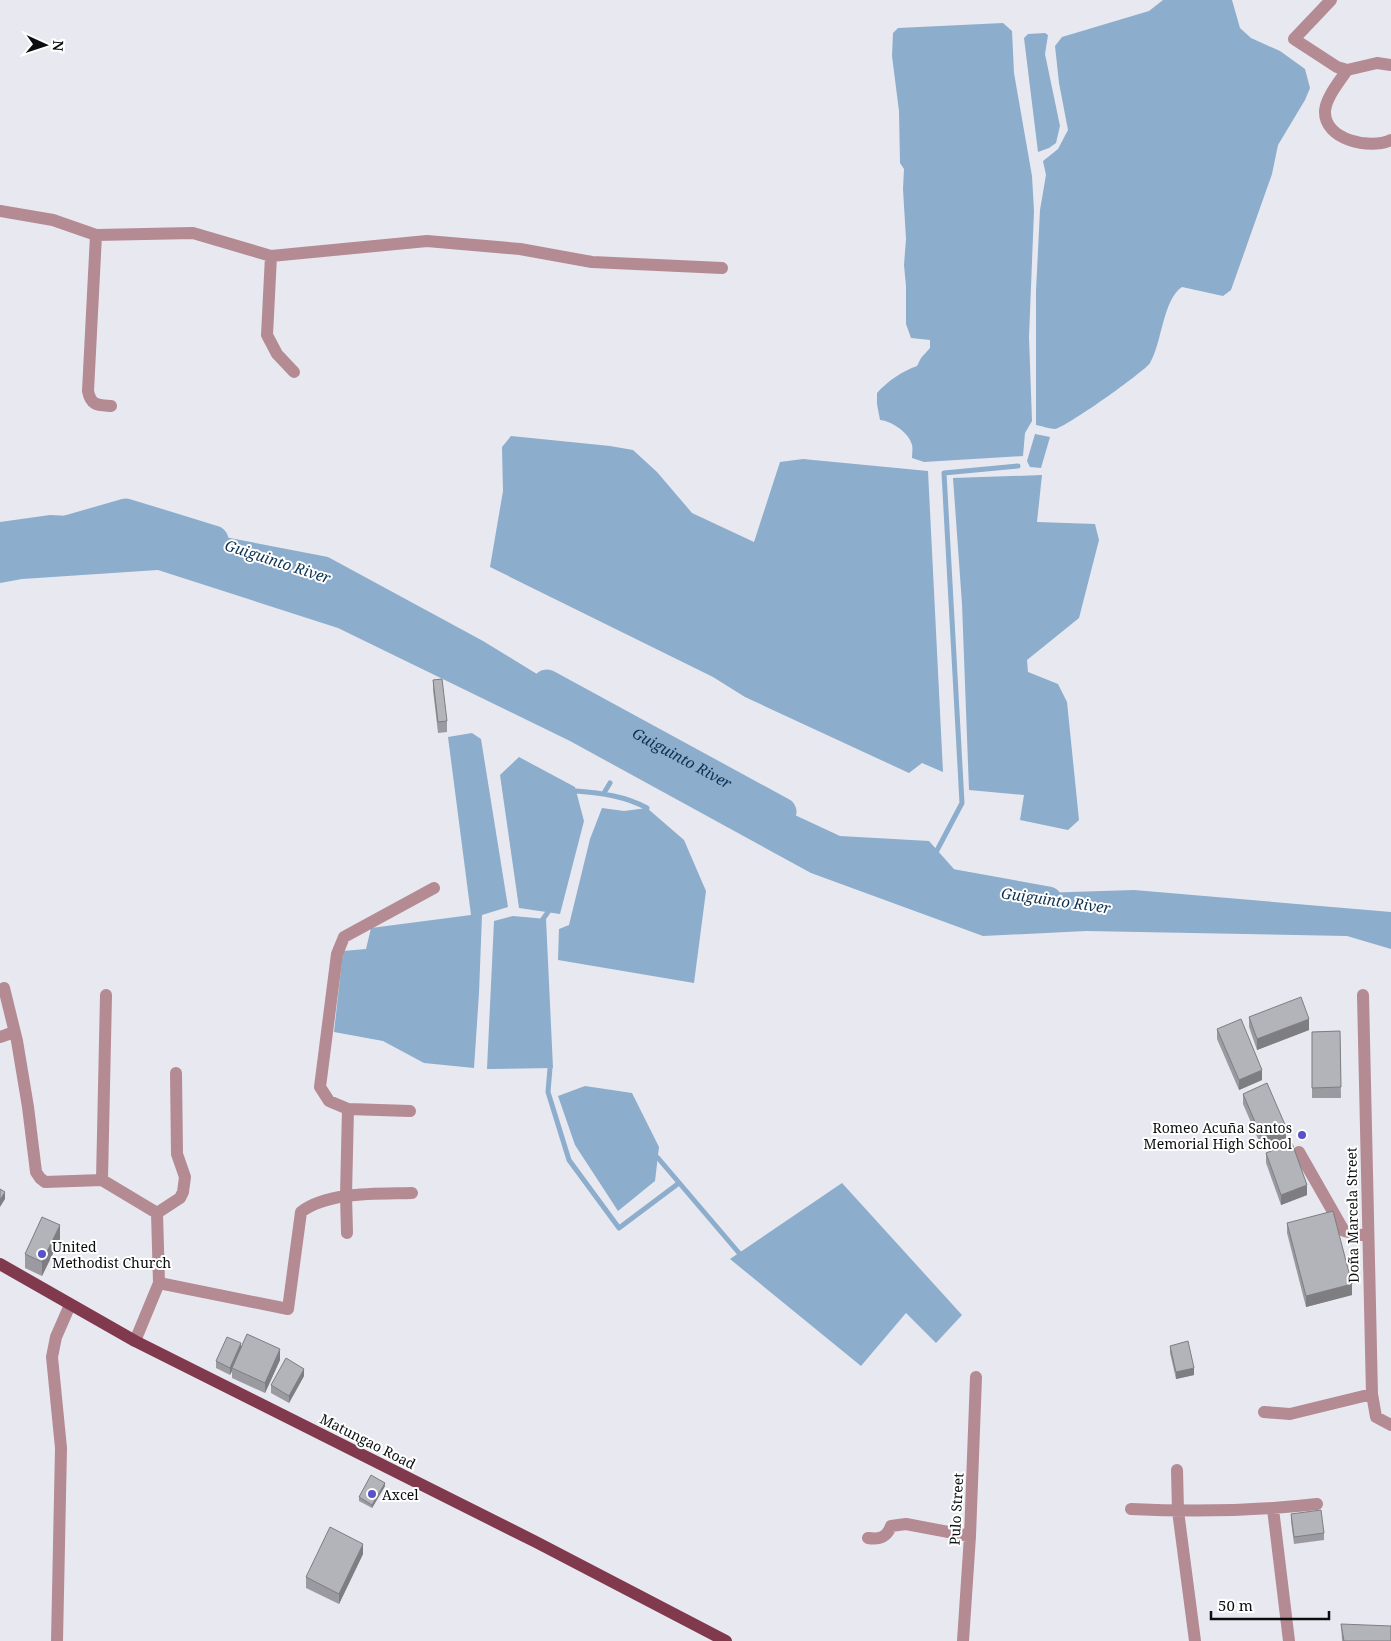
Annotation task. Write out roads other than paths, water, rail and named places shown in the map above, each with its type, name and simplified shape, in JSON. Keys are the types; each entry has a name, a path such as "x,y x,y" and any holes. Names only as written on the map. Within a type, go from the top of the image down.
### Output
{"main road":[{"name":"Matungao Road","path":"0,1264 134,1341 519,1534 726,1641"}],"street":[{"path":"1331,0 1294,39 1337,66 1347,70 1377,63 1391,65"},
{"path":"1347,70 1330,98 1325,110 1326,119 1334,130 1348,141 1371,144 1384,143 1391,140"},
{"path":"0,211 53,220 96,235 193,233 271,256 427,241 520,250 592,262 722,268"},
{"path":"96,235 88,391 89,400 95,404 111,406"},
{"path":"271,256 267,335 277,354 294,372"},
{"path":"410,1111 348,1109 329,1102 320,1087 337,954 344,937 434,888"},
{"path":"4,988 28,1107 36,1172 40,1178 45,1182 102,1180 157,1213"},
{"path":"102,1180 106,995"},
{"name":"Doña Marcela Street","path":"1363,995 1372,1394 1376,1416 1391,1426"},
{"path":"0,1038 14,1032"},
{"path":"157,1213 180,1198 183,1192 185,1177 177,1154 176,1073"},
{"path":"347,1234 348,1109"},
{"path":"1300,1152 1344,1231 1368,1235"},
{"path":"159,1283 288,1309 301,1212 309,1206 346,1195 412,1193"},
{"path":"134,1341 159,1283 157,1213"},
{"path":"57,1641 60,1448 56,1383 52,1356 56,1337 70,1305"},
{"name":"Pulo Street","path":"963,1641 970,1536 976,1377"},
{"path":"1264,1412 1290,1414 1372,1394"},
{"path":"1177,1470 1178,1511 1195,1641"},
{"path":"1131,1509 1178,1511 1274,1509 1318,1504"},
{"path":"1274,1509 1289,1641"},
{"path":"868,1538 883,1537 888,1533 891,1526 906,1524 970,1536"}],"water":[{"path":"1163,0 1232,0 1240,28 1251,38 1280,51 1305,69 1310,88 1305,100 1278,145 1272,174 1231,290 1223,296 1182,287 1171,301 1154,354 1150,363 1145,368 1104,399 1062,426 1051,429 1036,425 1036,291 1040,210 1046,175 1043,161 1058,149 1068,130 1059,83 1055,46 1062,37 1149,11"},
{"path":"1003,23 1012,31 1014,73 1032,176 1034,211 1029,337 1032,421 1025,433 1023,456 924,462 912,458 912,445 903,432 894,425 880,420 877,404 877,393 896,377 917,366 930,348 930,340 911,338 906,324 904,169 900,163 899,111 892,56 893,33 898,28"},
{"path":"1045,33 1048,35 1045,54 1060,126 1056,143 1038,152 1024,38 1028,34"},
{"path":"1035,434 1050,437 1041,468 1030,467 1027,461"},
{"path":"511,436 633,450 657,472 692,513 754,542 780,462 803,459 928,471 943,772 922,763 909,773 745,697 713,677 490,567 503,491 502,447"},
{"path":"1042,475 1037,522 1095,524 1099,540 1079,618 1027,660 1028,672 1058,684 1067,702 1079,820 1068,830 1020,820 1024,795 969,790 962,604 953,478"},
{"path":"50,515 131,519 328,557 483,641 677,760 840,836 929,841 977,895 1134,890 1391,912 1391,949 1347,936 1086,931 983,936 811,873 570,741 338,628 158,570 22,579 0,583 0,522"},
{"path":"472,733 481,739 508,907 482,915 474,1068 424,1063 383,1041 334,1032 343,951 366,949 371,928 471,915 448,737"},
{"path":"519,757 575,787 584,821 560,914 519,908 500,775"},
{"path":"602,808 624,811 647,808 684,840 706,891 694,983 558,960 559,929 569,925 590,839"},
{"path":"513,916 546,919 553,1068 487,1069 494,921"},
{"path":"585,1086 632,1093 659,1147 655,1181 618,1211 575,1145 558,1096"},
{"path":"842,1183 962,1315 936,1343 906,1313 861,1366 730,1259"}],"waterway":[{"path":"934,856 962,803 944,473 1018,466"},
{"name":"Guiguinto River","path":"0,549 126,513 214,540"},
{"name":"Guiguinto River","path":"547,684 782,812"},
{"path":"604,793 610,783"},
{"path":"576,791 613,796 647,808"},
{"name":"Guiguinto River","path":"932,880 1048,901"},
{"path":"543,919 548,912"},
{"path":"550,1068 548,1092 569,1160 619,1228 679,1183"},
{"path":"658,1158 739,1253"}],"place":[{"name":"Romeo Acuña Santos Memorial High School","path":"1302,1135"},
{"name":"United Methodist Church","path":"42,1254"},
{"name":"Axcel","path":"372,1494"}]}
